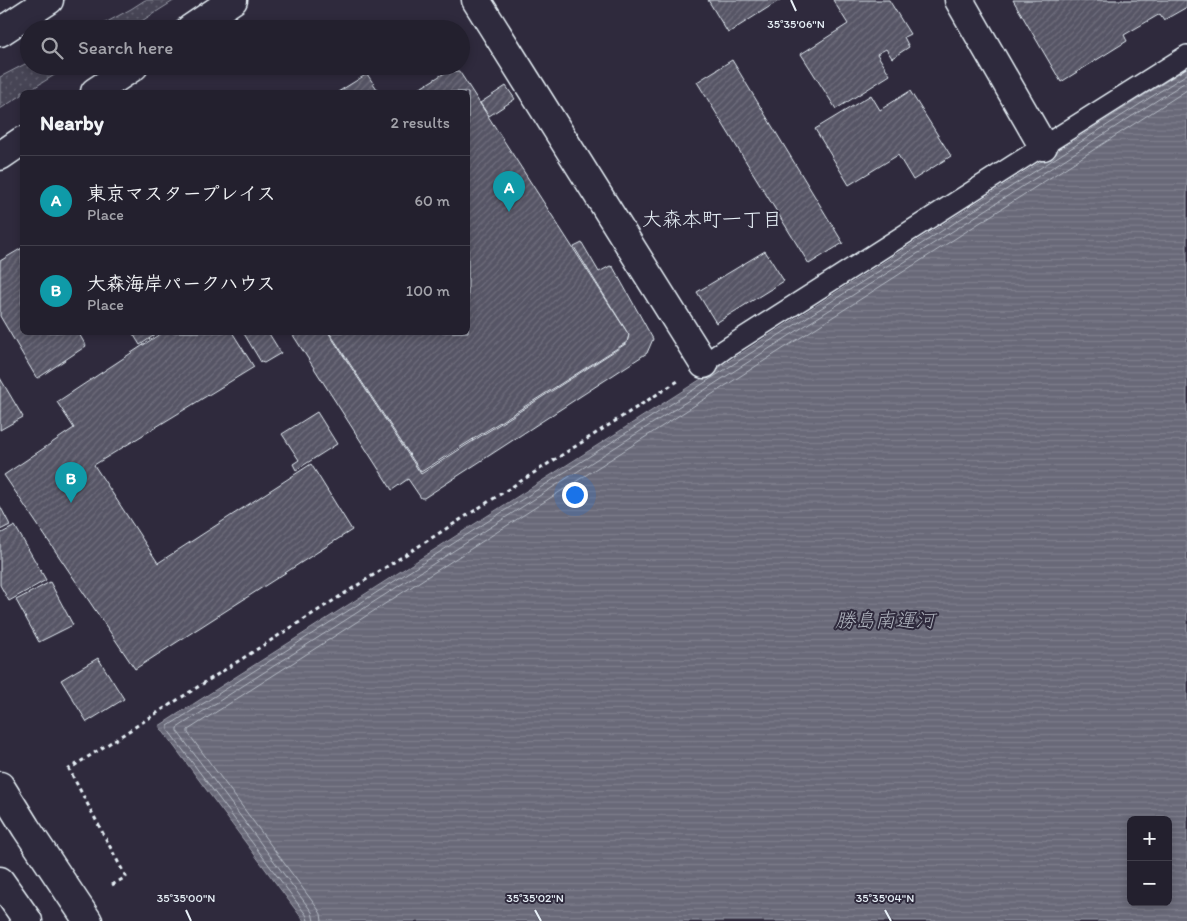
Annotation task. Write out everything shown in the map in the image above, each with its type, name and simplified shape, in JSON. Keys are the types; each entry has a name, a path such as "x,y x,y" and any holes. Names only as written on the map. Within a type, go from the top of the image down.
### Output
{"main road":[{"path":"0,32 49,0"},
{"path":"203,20 233,0"},
{"path":"476,0 704,364"},
{"path":"959,0 1043,146"},
{"path":"98,90 120,75"},
{"path":"0,156 20,142"},
{"path":"0,786 88,921"},
{"path":"0,881 28,921"}],"lane":[{"path":"704,364 1187,55"}],"path":[{"path":"112,885 126,877 69,769 704,364"}],"shaded area":[{"path":"145,0 175,0 143,20 111,20"},
{"path":"20,67 20,75 54,75 30,90 20,90 20,96 0,109 0,77"}],"water":[{"name":"勝島南運河","path":"1187,68 1187,921 304,921 159,726"}],"building":[{"path":"708,0 780,0 728,33"},
{"path":"833,0 889,0 910,34 904,37 909,47 892,58 886,49 877,54 890,75 836,109 801,54 848,24"},
{"path":"1013,0 1187,0 1187,7 1164,20 1160,14 1124,35 1127,41 1061,82"},
{"path":"732,60 843,243 809,264 697,82"},
{"path":"368,75 378,90 341,90"},
{"path":"441,75 462,75 629,335 627,342 421,472 331,335 470,335 470,90 417,90"},
{"path":"506,86 515,99 489,116 480,103"},
{"path":"910,91 951,156 913,180 898,155 849,185 815,129 871,95 880,110"},
{"path":"582,243 599,272 610,266 613,267 653,339 647,353 424,498 421,498 408,479 392,490 293,335 330,335 421,474 627,343 629,335 574,247"},
{"path":"20,249 20,335 80,335 86,346 38,378 0,316 0,261"},
{"path":"765,251 784,281 716,323 697,292"},
{"path":"134,335 155,335 140,345"},
{"path":"158,335 234,335 254,367 94,465 158,563 311,464 352,530 135,669 4,475 74,428 57,402"},
{"path":"245,335 270,335 281,353 264,363 261,362"},
{"path":"0,378 23,417 0,430"},
{"path":"317,412 337,444 296,470 293,464 299,460 282,434"},
{"path":"0,506 10,525 0,530"},
{"path":"15,526 46,580 9,601 0,585 0,534"},
{"path":"50,582 73,625 39,642 16,600"},
{"path":"98,658 124,699 87,722 61,680"}],"place":[{"name":"東京マスタープレイス","path":"509,212"},
{"name":"大森海岸パークハウス","path":"71,503"}],"district":[{"name":"大森本町一丁目","path":"712,219"}]}
